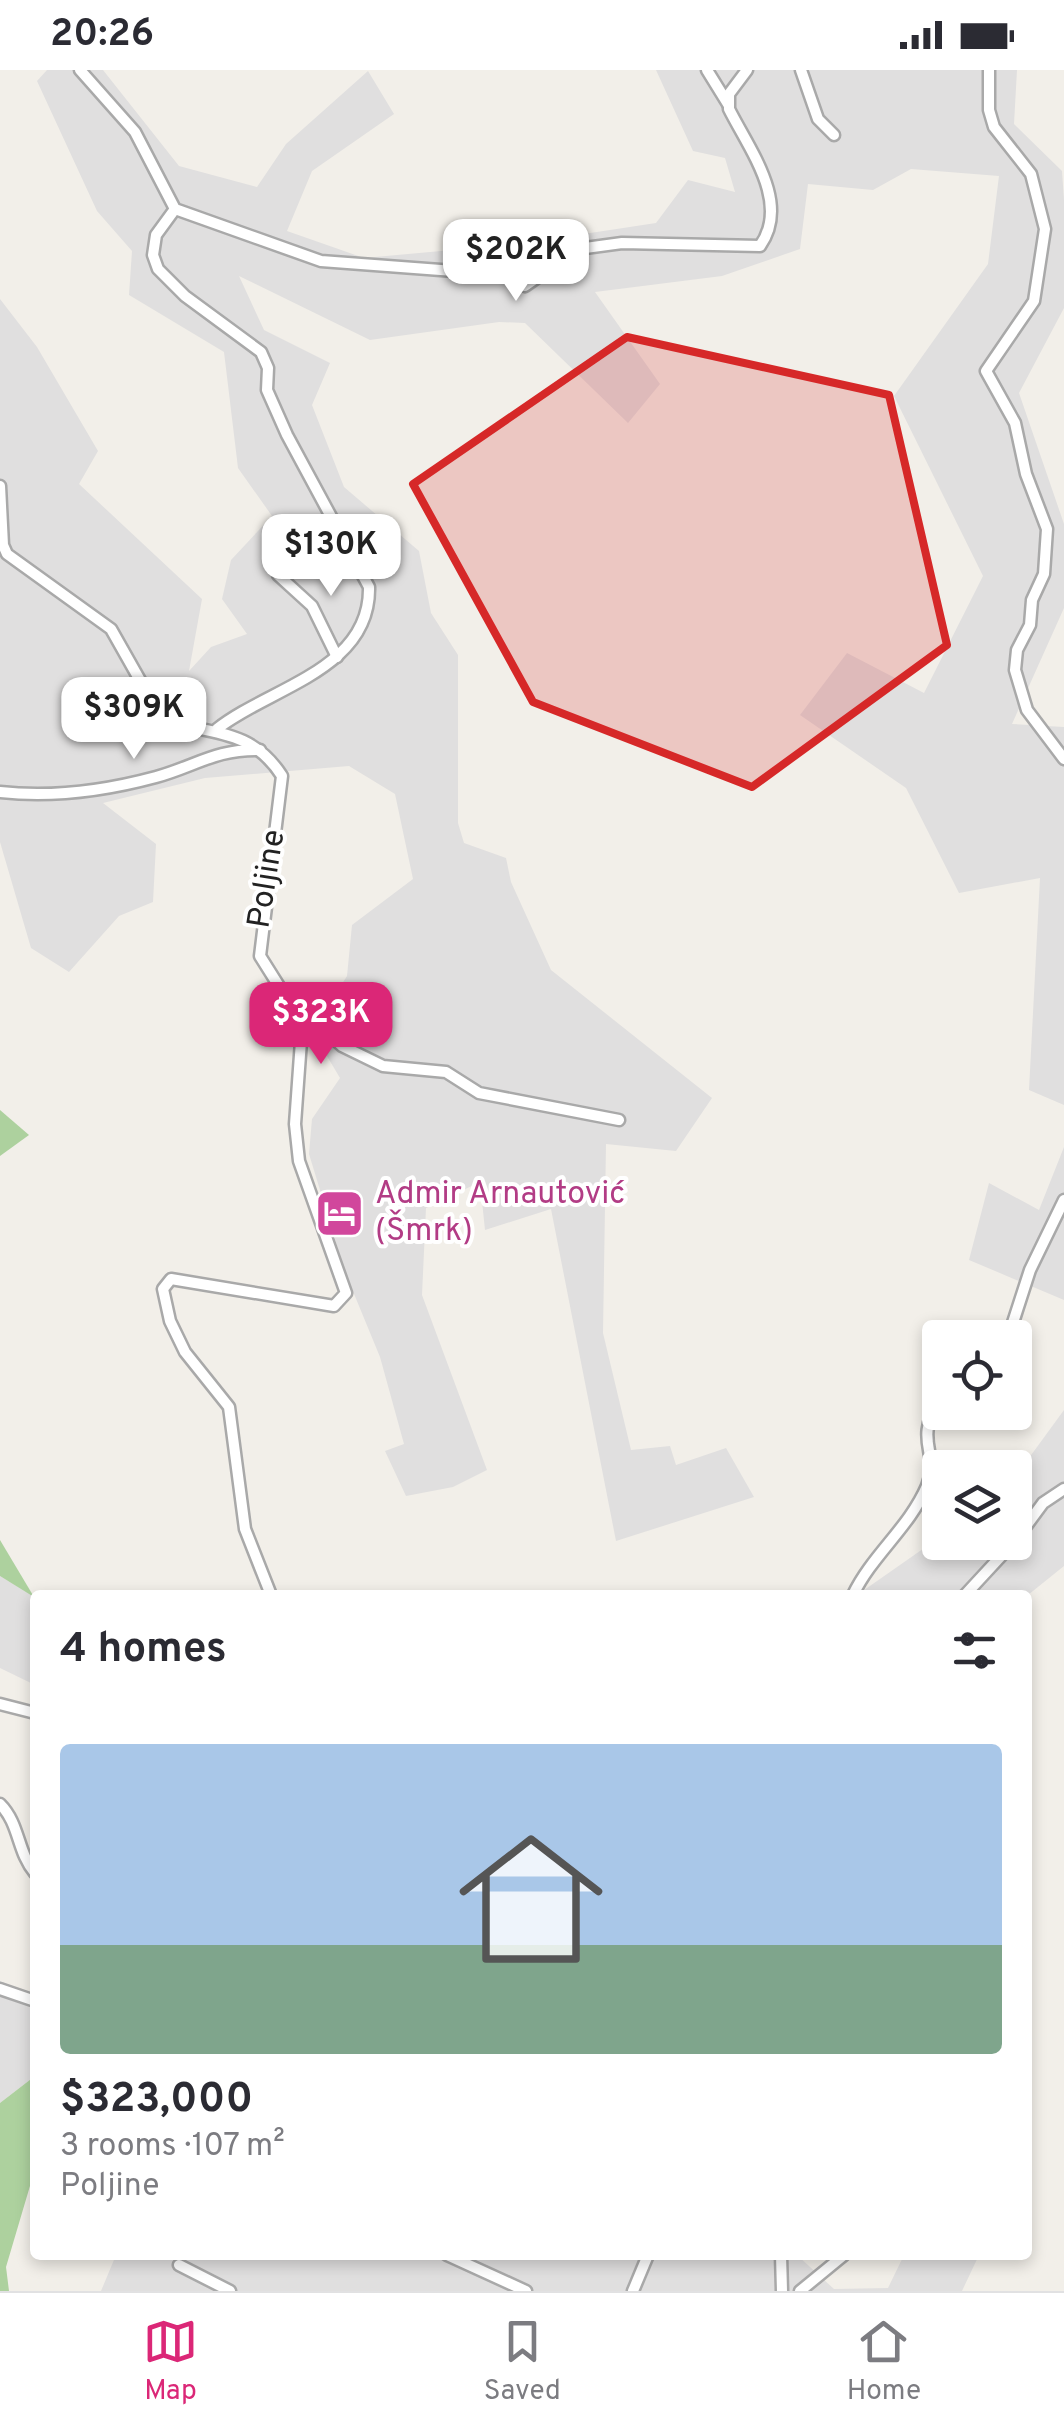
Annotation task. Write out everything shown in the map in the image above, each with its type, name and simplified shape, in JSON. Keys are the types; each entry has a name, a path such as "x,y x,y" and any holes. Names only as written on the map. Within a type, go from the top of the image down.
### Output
{"street":[{"path":"80,70 135,132 175,209 321,261 454,270 490,263 524,286 578,248 622,243 760,246 773,222 773,203 729,105 707,70"},
{"path":"729,105 730,94 747,70"},
{"path":"801,70 818,119 834,135"},
{"path":"989,70 988,110 994,127 1031,174 1045,229 1034,301 986,371 1015,423 1026,474 1047,529 1044,574 1032,600 1030,625 1017,650 1014,670 1027,710 1064,758"},
{"path":"175,209 156,235 153,256 158,269 185,296 261,352 268,368 267,390 287,435 369,588 365,614 346,650 217,729"},
{"path":"0,486 2,545 7,554 111,630 163,721 217,729 262,750"},
{"path":"278,575 312,606 337,657"},
{"path":"0,792 48,796 120,786 159,776 226,750 262,750"},
{"name":"Poljine","path":"262,750 282,776 283,788 258,942 260,956 282,991 301,1040 295,1124 299,1161 346,1294 334,1306 172,1279 162,1289 170,1321 185,1352 229,1408 245,1529 269,1590"},
{"path":"282,991 342,1046 383,1066 446,1072 478,1092 619,1120"},
{"path":"1014,1320 1030,1270 1064,1200"},
{"path":"856,1590 924,1493 931,1472 927,1430"},
{"path":"1032,1518 1043,1503 1064,1489"},
{"path":"971,1590 998,1560"},
{"path":"0,1704 30,1712"},
{"path":"0,1804 12,1816 23,1859 30,1867"},
{"path":"0,1989 30,1999"},
{"path":"457,2260 526,2291"},
{"path":"633,2291 646,2260"},
{"path":"781,2260 782,2291"},
{"path":"800,2291 838,2260"},
{"path":"179,2265 230,2291"}],"highlighted area":[{"path":"627,337 889,395 947,645 752,787 533,702 413,484"}],"shaded area":[{"path":"47,70 103,70 179,166 257,187 286,144 368,71 394,114 312,171 287,231 364,258 518,244 656,223 688,180 735,192 725,158 693,151 656,70 1017,70 1014,124 1062,171 1064,200 1064,308 1019,393 1064,524 1064,608 1012,724 1064,727 1064,1105 1029,1090 1040,878 959,893 906,788 800,715 847,653 924,693 983,576 894,396 988,264 999,176 911,169 873,190 808,184 800,249 722,276 595,292 660,384 628,423 525,323 499,322 370,340 239,276 264,330 330,363 312,405 344,487 419,551 431,613 458,655 458,823 464,843 506,858 511,882 551,970 712,1098 676,1151 606,1144 603,1333 631,1450 670,1446 676,1465 726,1448 754,1497 616,1541 551,1209 485,1230 480,1182 426,1208 422,1295 487,1470 453,1487 406,1496 385,1451 404,1444 380,1357 345,1272 309,1154 312,1119 340,1078 312,1031 347,976 352,925 413,879 395,794 349,766 205,778 103,803 156,844 153,902 119,916 69,972 31,948 0,842 0,299 37,347 98,451 79,484 202,599 189,671 211,647 247,634 222,599 231,560 272,516 238,468 224,352 129,295 132,251 97,211 37,81"},
{"path":"1064,1147 1064,1300 969,1260 989,1183 1039,1210"},
{"path":"1064,1410 1064,1566 1032,1592 864,1590 922,1550 922,1560 1032,1560 1032,1454"},
{"path":"0,1576 30,1594 30,1683 0,1668"},
{"path":"0,1981 30,1994 30,2080 0,2103"},
{"path":"114,2260 802,2260 834,2289 888,2288 902,2260 977,2260 962,2291 101,2291"}],"green space":[{"path":"0,1110 29,1135 0,1156"},
{"path":"0,1540 30,1595 0,1576"},
{"path":"30,2080 30,2186 6,2267 9,2291 0,2291 0,2103"}],"place":[{"name":"Admir Arnautović (Šmrk)","path":"340,1213"}]}
